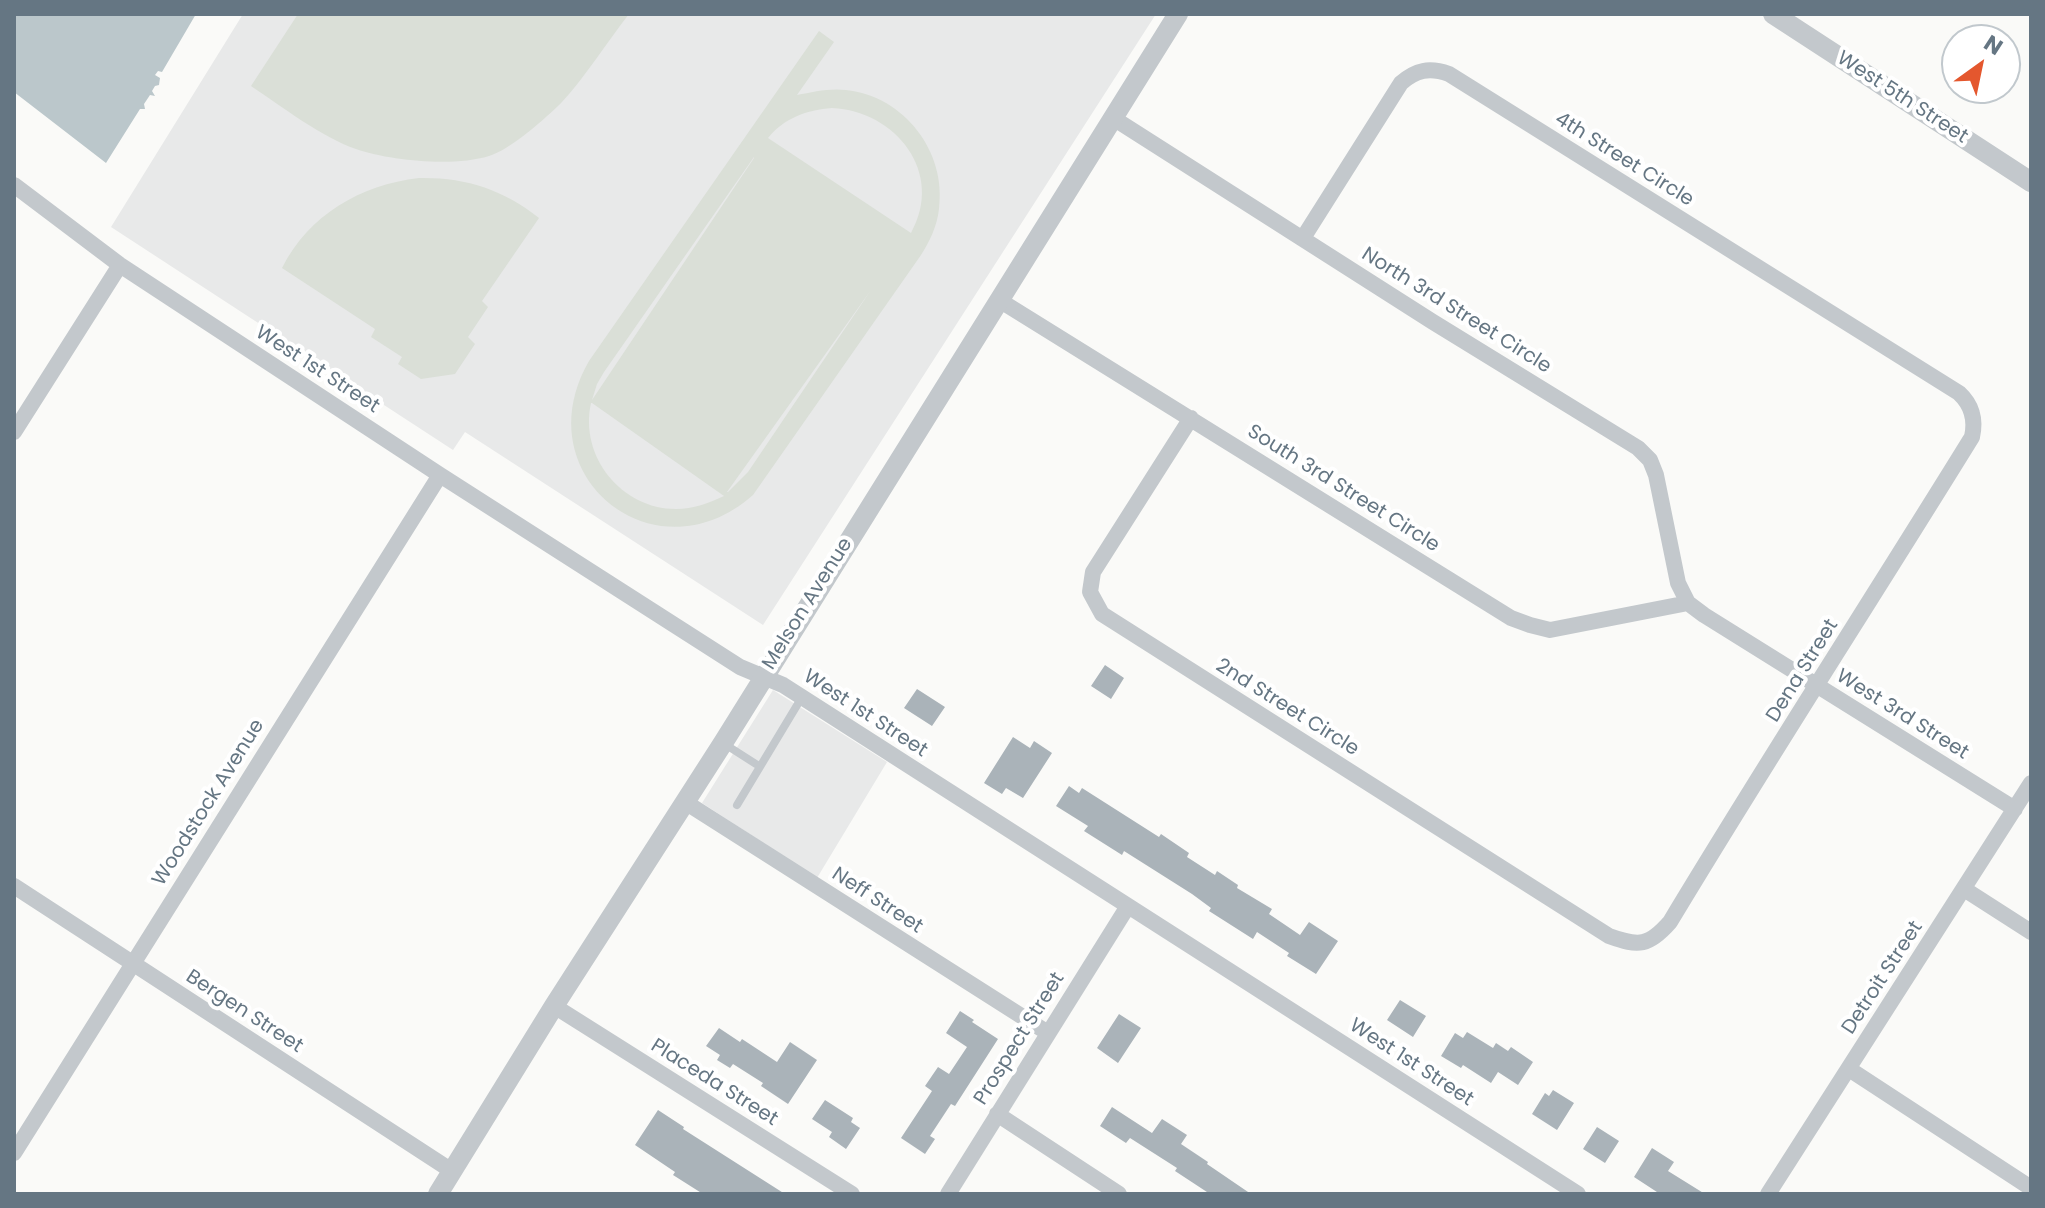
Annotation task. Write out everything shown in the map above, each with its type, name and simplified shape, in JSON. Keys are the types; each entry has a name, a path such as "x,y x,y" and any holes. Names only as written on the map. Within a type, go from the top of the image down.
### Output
{"street":[{"name":"Melson Avenue","path":"438,1194 1178,14"},
{"name":"West 5th Street","path":"1773,14 2031,182"},
{"name":"4th Street Circle","path":"1303,238 1401,83 1411,74 1436,69 1449,74 1959,393 1967,400 1972,412"},
{"name":"North 3rd Street Circle","path":"1113,118 1433,322 1638,448 1650,460 1656,475 1678,583 1688,603"},
{"name":"West 1st Street","path":"14,185 120,265 440,475 727,659 802,697 1578,1194"},
{"path":"14,432 120,265"},
{"name":"South 3rd Street Circle","path":"999,300 1511,618 1550,630 1688,603"},
{"name":"Dena Street","path":"1648,942 1670,922 1747,793 1972,437 1975,424 1972,412"},
{"name":"2nd Street Circle","path":"1191,418 1093,572 1090,592 1102,614 1609,936 1629,944 1648,942"},
{"name":"Woodstock Avenue","path":"14,1153 440,475"},
{"name":"West 3rd Street","path":"1688,603 2015,809"},
{"name":"Detroit Street","path":"1768,1194 2031,783"},
{"name":"Neff Street","path":"685,802 1048,1033"},
{"name":"Bergen Street","path":"14,886 452,1171"},
{"path":"1964,889 2031,932"},
{"name":"Prospect Street","path":"948,1194 1128,906"},
{"name":"Placeda Street","path":"554,1006 852,1194"},
{"path":"1849,1069 2031,1188"},
{"path":"997,1114 1119,1194"}],"lane":[{"path":"737,805 802,697"},
{"path":"723,743 759,766"}],"shaded area":[{"path":"14,14 196,14 162,72 158,71 155,75 160,78 159,85 152,91 155,96 150,95 144,104 145,109 140,109 106,163 14,92"},
{"path":"243,14 1156,14 763,625 465,432 453,450 111,227"},
{"path":"298,14 629,14 571,92 527,133 498,153 441,162 387,157 343,144 302,121 251,86"},
{"path":"819,31 834,42 797,95 846,90 867,94 903,115 917,130 936,167 940,188 939,209 933,233 921,255 753,495 715,519 677,527 641,521 610,503 586,476 573,442 573,403 589,361","holes":["823,109 855,112 876,120 894,133 908,149 918,168 922,189 920,211 911,233 768,138 789,120","754,157 592,400 604,372","871,290 748,472 727,492","592,403 724,496 682,509 656,507 638,500 622,490 598,460 589,423"]},
{"path":"419,178 452,180 497,192 539,218 482,301 488,307 468,337 475,344 455,374 421,379 398,364 402,357 371,337 375,329 282,268 306,233 338,206 376,188"},
{"path":"773,690 887,762 817,878 702,803"}],"building":[{"path":"1105,665 1124,678 1111,699 1091,686"},
{"path":"917,689 945,707 932,726 904,708"},
{"path":"1013,737 1030,748 1034,741 1052,753 1023,798 1006,788 1002,794 984,783"},
{"path":"1069,786 1079,793 1082,788 1159,837 1161,834 1189,853 1187,857 1215,875 1217,871 1238,885 1237,888 1272,909 1269,914 1300,935 1309,922 1338,941 1316,974 1257,932 1253,939 1209,911 1211,908 1192,894 1124,851 1122,855 1084,831 1088,826 1056,806"},
{"path":"1400,1000 1426,1016 1413,1037 1387,1020"},
{"path":"960,1011 998,1039 955,1106 951,1104 930,1136 935,1139 925,1154 901,1138 932,1091 925,1086 938,1067 949,1074 967,1047 946,1033"},
{"path":"1119,1014 1141,1028 1118,1063 1097,1048"},
{"path":"719,1028 777,1062 790,1042 817,1060 788,1104 733,1064 730,1068 717,1060 720,1055 706,1046"},
{"path":"1467,1032 1493,1048 1496,1043 1508,1051 1511,1047 1533,1062 1518,1085 1498,1072 1491,1083 1463,1065 1461,1068 1441,1056 1455,1033 1463,1038"},
{"path":"1553,1090 1574,1103 1557,1130 1532,1114 1545,1093 1549,1096"},
{"path":"825,1100 853,1118 851,1122 860,1128 846,1149 829,1137 832,1132 812,1119"},
{"path":"1112,1107 1152,1133 1162,1119 1187,1135 1181,1144 1251,1194 1210,1194 1130,1138 1126,1143 1100,1126"},
{"path":"658,1110 785,1194 703,1194 673,1175 675,1172 635,1145"},
{"path":"1597,1127 1619,1141 1605,1163 1583,1149"},
{"path":"1652,1148 1674,1162 1668,1171 1705,1194 1660,1194 1634,1177"}]}
